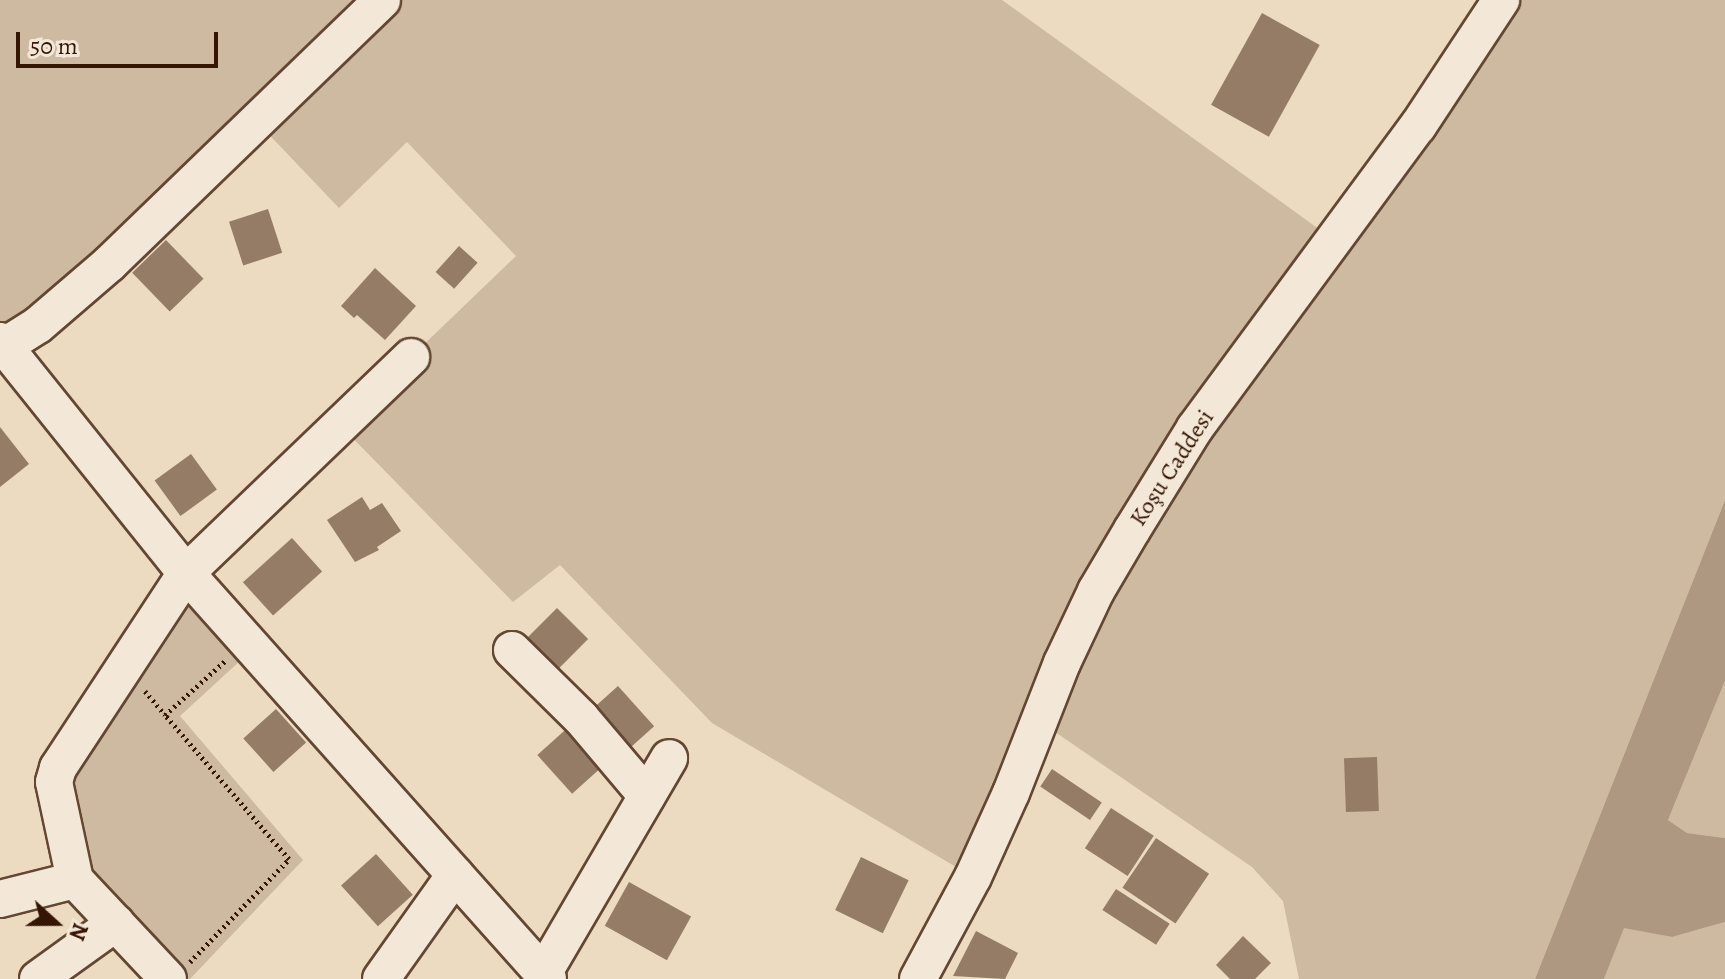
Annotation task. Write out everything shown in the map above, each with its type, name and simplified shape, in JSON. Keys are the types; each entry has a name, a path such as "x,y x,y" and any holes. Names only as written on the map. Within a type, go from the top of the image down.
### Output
{"street":[{"path":"382,0 110,263 38,325 2,345 186,573 546,976 669,758"},
{"name":"Koşu Caddesi","path":"918,979 973,877 1011,793 1062,663 1125,542 1195,428 1418,126 1501,0"},
{"path":"176,974 116,923 75,880 54,782 58,768 186,573 411,357"},
{"path":"512,650 581,718 647,796"},
{"path":"381,979 455,875"},
{"path":"0,899 75,880"},
{"path":"38,979 116,923"}],"path":[{"path":"176,974 289,859 165,715 247,642"}],"shaded area":[{"path":"0,0 1002,0 1334,240 1501,0 1725,0 1725,500 1535,979 1299,979 1283,901 1252,867 1039,721 973,877 712,723 560,565 513,602 340,425 516,256 407,142 339,208 257,122 0,349"},
{"path":"1725,500 1725,681 1668,820 1687,833 1725,838 1725,922 1672,937 1624,928 1604,979 1535,979"},
{"path":"186,573 253,649 180,716 303,860 190,979 168,979 75,880 58,768"},
{"path":"1725,681 1725,838 1687,833 1668,820"},
{"path":"1725,922 1725,979 1604,979 1624,927 1672,937"}],"building":[{"path":"1262,13 1320,45 1269,137 1211,105"},
{"path":"268,209 282,253 243,265 229,222"},
{"path":"166,240 204,279 170,311 132,273"},
{"path":"459,246 478,263 454,289 436,272"},
{"path":"375,268 416,306 385,340 357,315 354,318 341,306"},
{"path":"0,427 29,464 0,487"},
{"path":"191,454 217,490 180,516 155,480"},
{"path":"362,497 370,510 382,503 401,531 377,547 379,550 355,562 327,520"},
{"path":"292,538 322,571 273,616 243,582"},
{"path":"557,608 588,639 551,676 520,645"},
{"path":"618,686 654,726 623,754 587,714"},
{"path":"276,709 306,742 273,772 243,738"},
{"path":"573,723 608,762 572,794 537,755"},
{"path":"1377,757 1379,811 1346,812 1344,758"},
{"path":"1052,769 1102,803 1090,820 1040,786"},
{"path":"1111,808 1154,836 1128,876 1085,848"},
{"path":"1156,838 1209,874 1176,924 1122,888"},
{"path":"376,854 413,895 378,926 341,885"},
{"path":"861,857 909,880 883,933 835,910"},
{"path":"629,882 691,916 667,960 605,926"},
{"path":"1116,889 1170,924 1156,945 1102,910"},
{"path":"976,931 1018,953 1005,979 953,976"},
{"path":"1243,936 1271,963 1255,979 1230,979 1216,965"}]}
